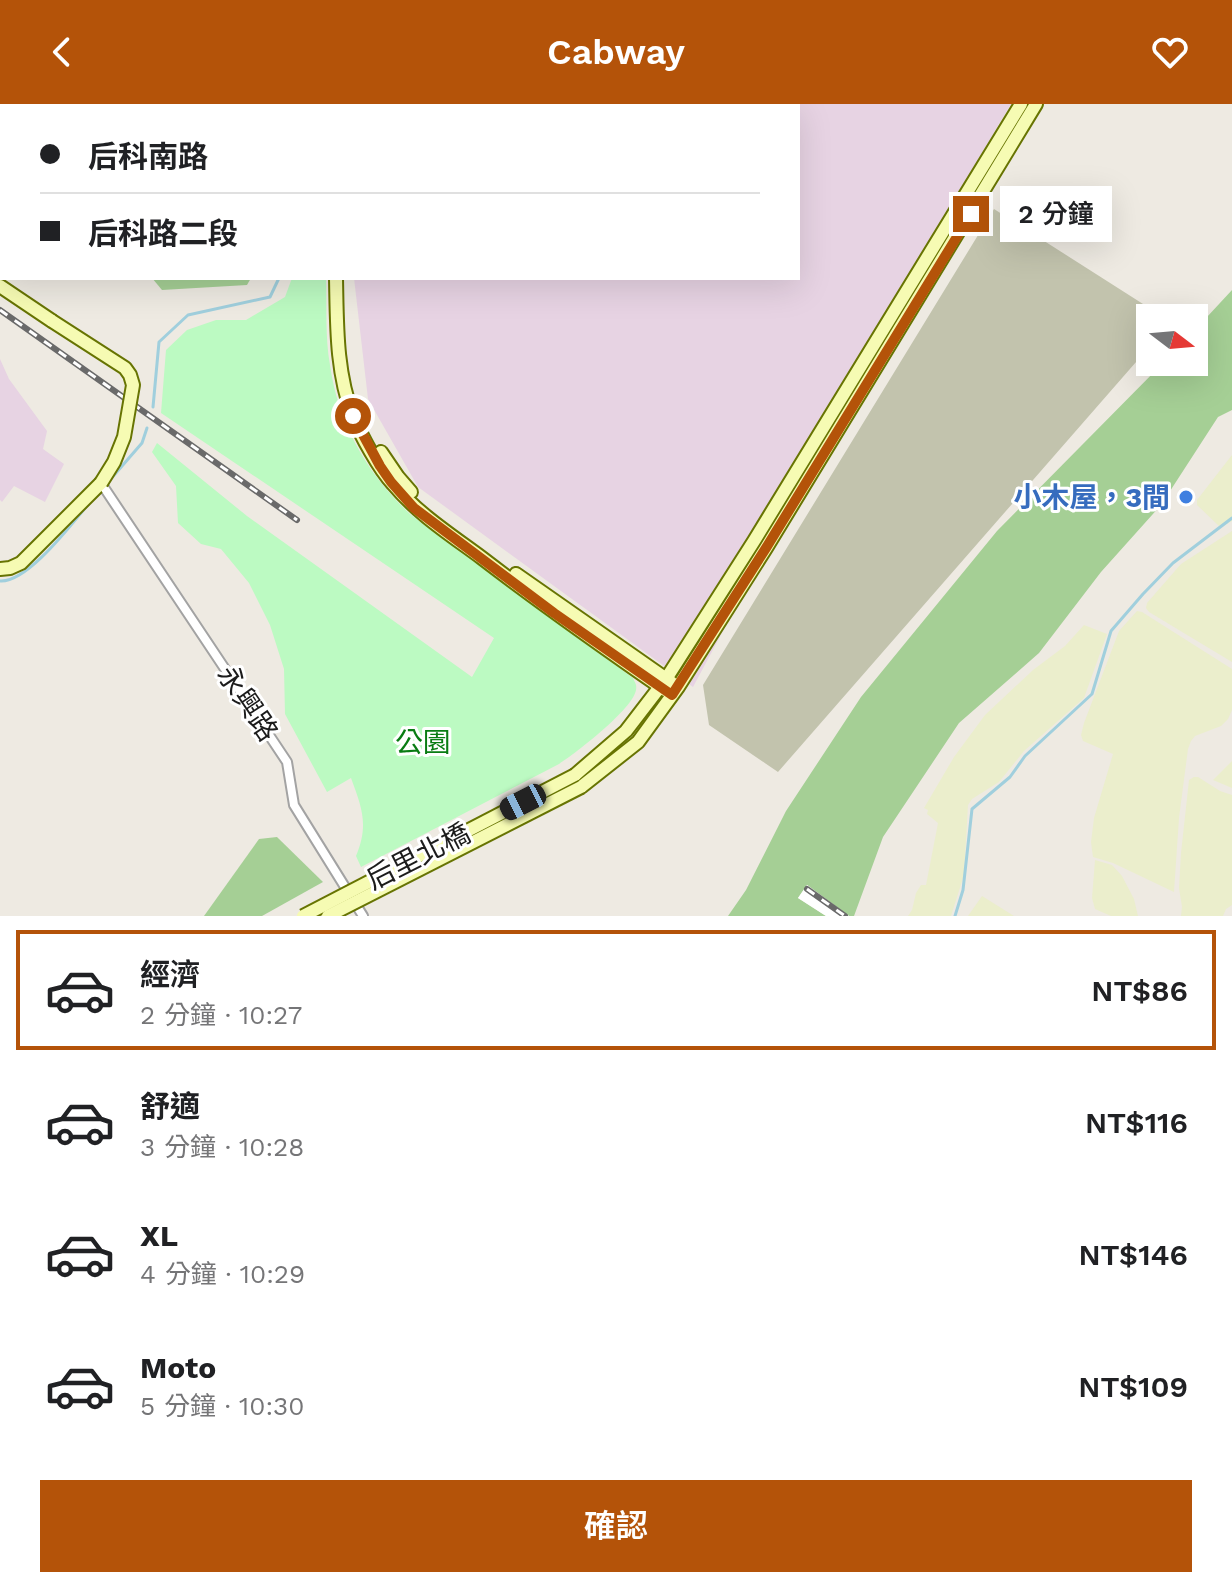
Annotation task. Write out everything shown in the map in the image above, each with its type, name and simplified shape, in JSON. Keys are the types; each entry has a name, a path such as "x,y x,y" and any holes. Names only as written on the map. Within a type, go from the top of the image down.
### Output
{"street":[{"name":"后里北橋","path":"303,916 575,775 626,731 663,683 754,541 1021,104"},
{"name":"后里北橋","path":"328,916 581,787 638,742 675,691 766,548 1036,104"},
{"path":"974,180 987,187"},
{"path":"336,280 342,382 353,416 391,482 414,508 675,691"},
{"path":"342,280 345,350 350,379 360,414 387,462 421,503 556,609"},
{"path":"0,286 125,368 133,385 124,437 101,483 21,563 0,569"},
{"path":"827,422 840,428"},
{"name":"永興路","path":"101,483 287,762 294,805 363,916"}],"shaded area":[{"path":"800,104 1011,104 956,196 693,687 418,487 368,399 354,280 800,280"},
{"path":"994,209 1143,304 1136,304 1136,362 778,772 709,725 703,685"},
{"path":"0,359 9,379 47,431 43,449 64,464 45,502 14,486 2,502 0,500"},
{"path":"1232,455 1232,521 1222,527 1197,505 1197,500"},
{"path":"1232,531 1232,662 1146,608 1181,564"},
{"path":"1137,611 1232,669 1232,710 1228,719 1221,726 1195,736 1188,749 1174,892 1113,863 1093,857 1091,842 1094,818 1113,754 1083,741 1081,735 1119,631"},
{"path":"1084,625 1107,634 1084,698 1024,751 999,782 972,799 968,805 964,875 951,916 908,916 916,893 921,885 926,885 938,823 924,808 954,757 985,715 1033,670 1065,646"},
{"path":"1232,761 1232,788 1213,780"},
{"path":"1194,777 1232,795 1232,905 1223,916 1181,916 1181,853 1189,780"},
{"path":"1095,860 1112,865 1122,876 1134,899 1138,916 1111,916 1095,909 1092,898"},
{"path":"982,896 1014,916 968,916"}],"green space":[{"path":"154,280 250,280 247,285 162,290"},
{"name":"公園","path":"291,280 326,280 327,344 334,387 357,447 381,483 411,515 633,678 636,686 633,698 615,719 559,764 361,867 356,856 362,835 362,817 351,778 327,792 285,714 284,669 270,625 249,583 221,549 201,544 178,523 176,486 152,452 157,443 247,516 472,677 494,638 161,413 166,350 187,330 216,320 246,320 285,297"},
{"path":"1232,290 1232,410 1218,417 1161,505 1101,572 1039,653 959,723 883,837 854,916 849,916 807,885 798,898 826,916 728,916 746,890 786,811 861,697 997,531 1150,376 1208,376 1208,316"},
{"path":"277,837 323,882 262,916 204,916 259,839"}],"pier":[{"path":"807,885 849,916 826,916 798,898"}],"waterway":[{"path":"153,407 159,342 188,315 270,297 278,280"},
{"path":"109,481 142,443 147,428"},
{"path":"0,581 11,579 36,562 91,501"},
{"path":"955,916 963,890 972,809 1010,777 1025,756 1092,694 1111,631 1143,594 1173,563 1232,518"}],"railway":[{"path":"0,310 297,520"},
{"path":"807,889 845,916"}],"place":[{"name":"小木屋，3間","path":"1186,497"}],"route":[{"path":"353,416 380,466 414,508 554,613 672,695 971,214"}]}
